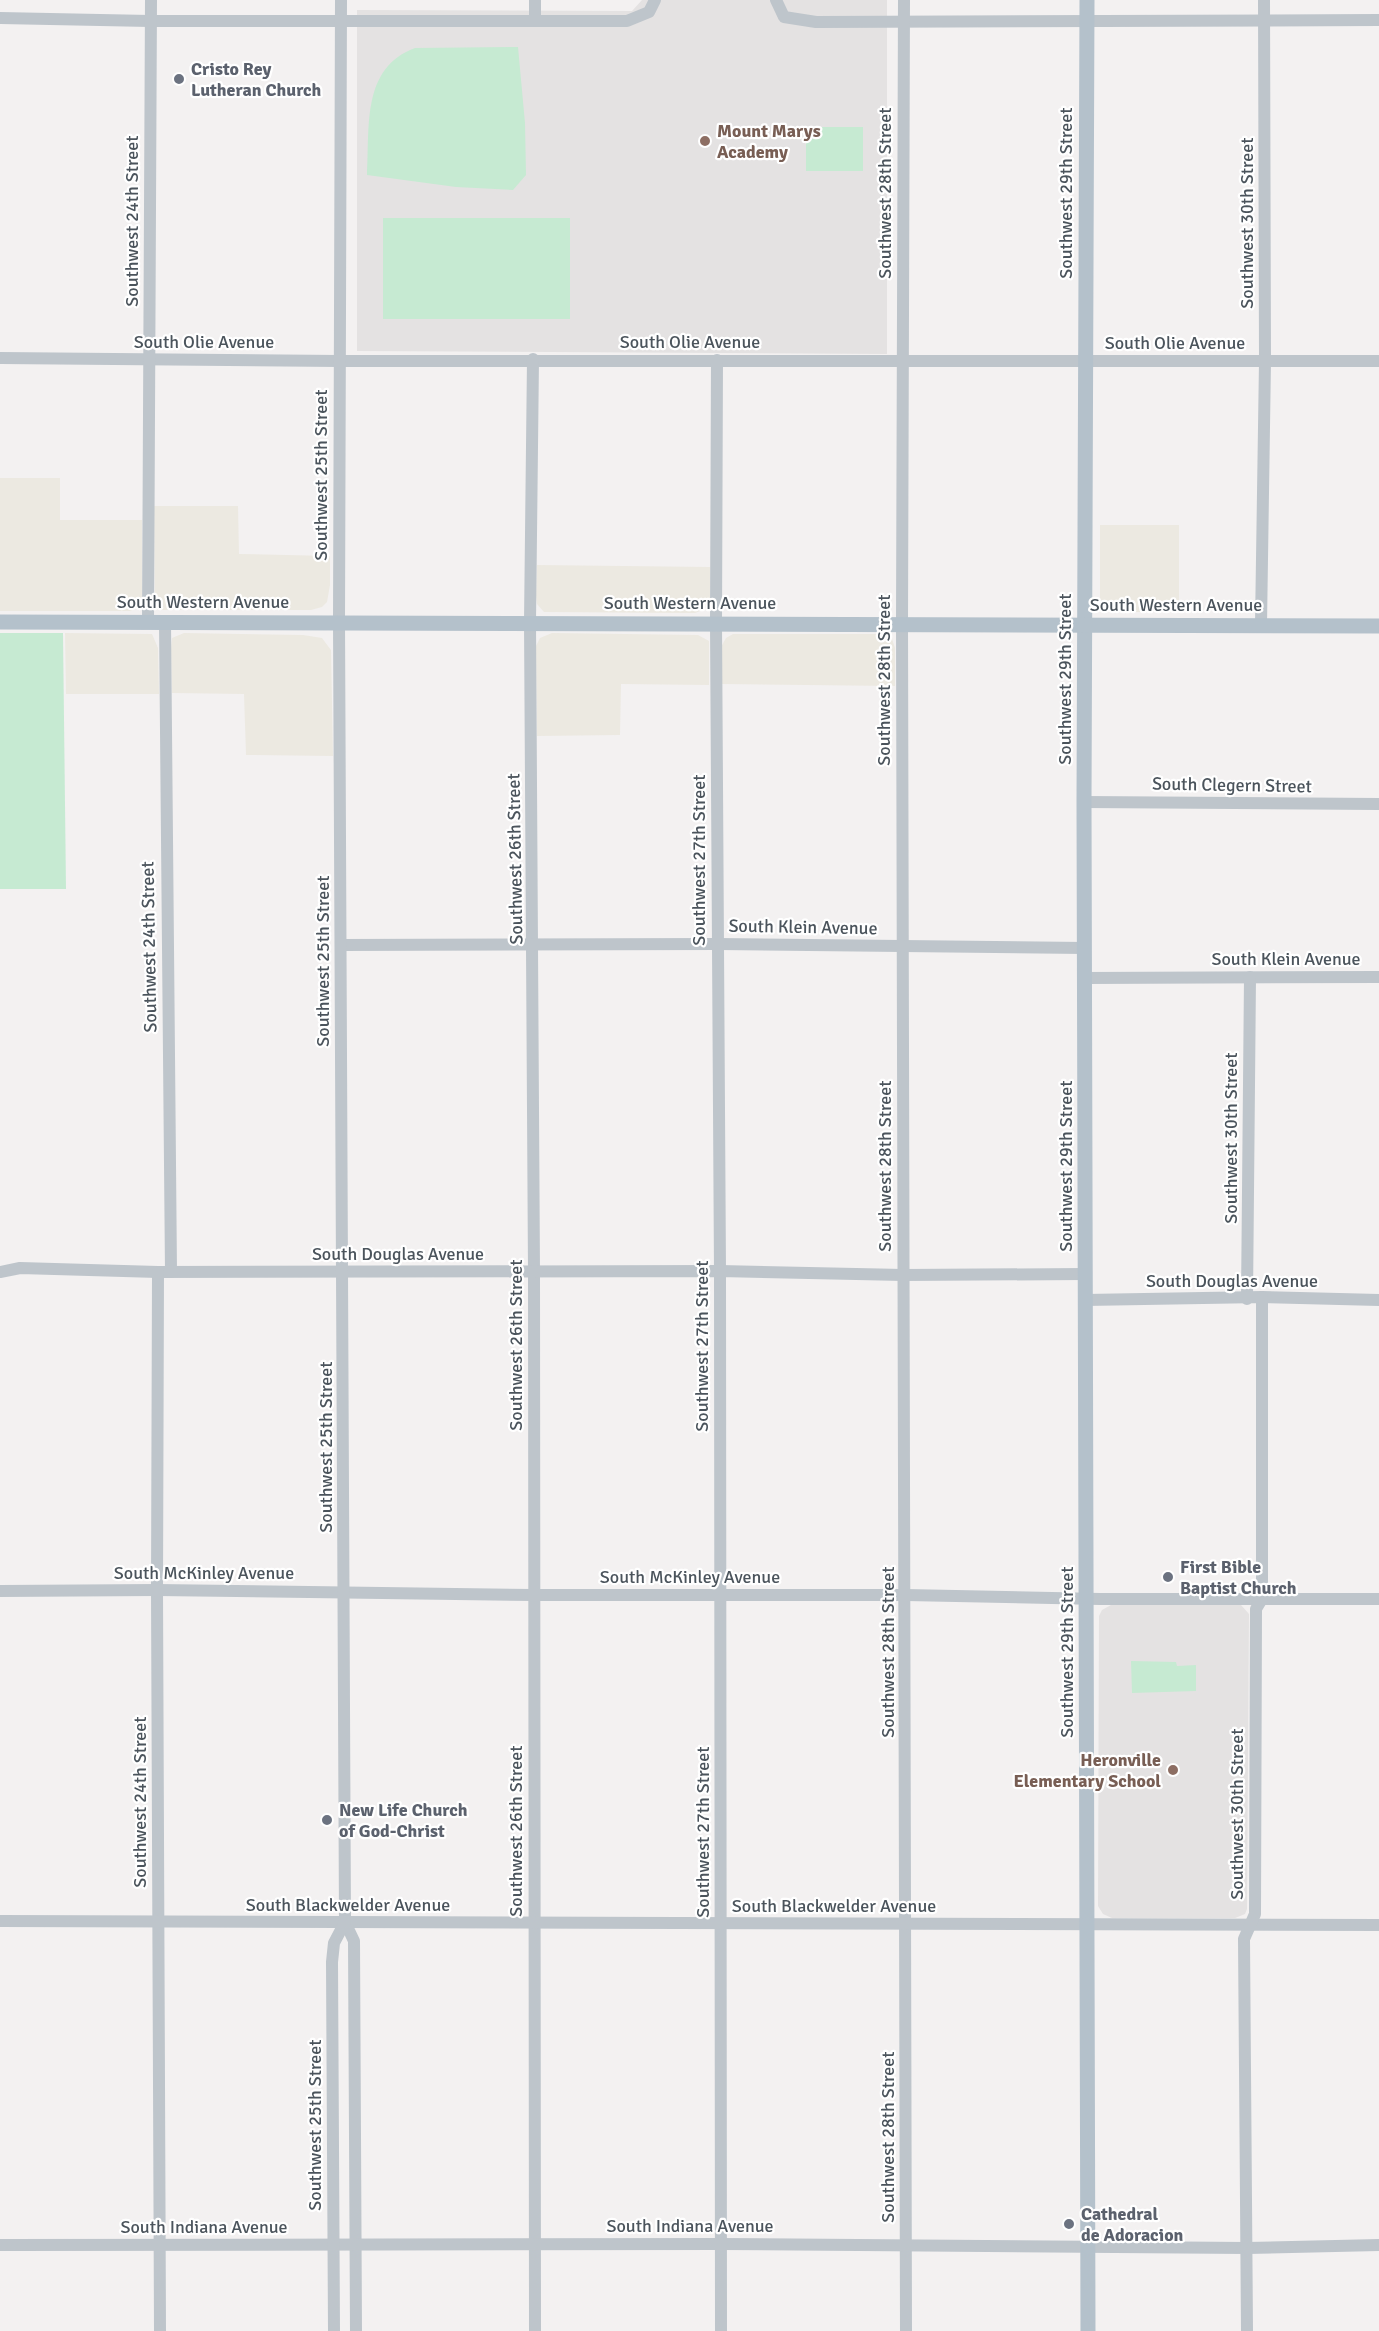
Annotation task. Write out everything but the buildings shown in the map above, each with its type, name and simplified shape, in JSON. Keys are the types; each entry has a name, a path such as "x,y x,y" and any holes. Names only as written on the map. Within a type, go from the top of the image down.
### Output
{"main road":[{"name":"Southwest 29th Street","path":"1087,0 1084,802 1088,2331"},
{"name":"South Western Avenue","path":"0,622 1379,626"}],"street":[{"name":"Southwest 24th Street","path":"148,622 151,0"},
{"name":"Southwest 25th Street","path":"341,0 339,622 345,1922 354,1941 356,2331"},
{"path":"535,0 535,21"},
{"path":"0,18 150,21 627,21 649,12 655,0"},
{"path":"776,0 784,18 795,21 904,23 1379,20"},
{"name":"Southwest 28th Street","path":"904,0 902,623 906,2331"},
{"name":"Southwest 30th Street","path":"1261,625 1266,361 1264,0"},
{"name":"South Olie Avenue","path":"0,358 339,361 533,359 1379,361"},
{"name":"Southwest 26th Street","path":"533,359 530,622 534,1271 535,2331"},
{"name":"Southwest 27th Street","path":"717,360 721,2331"},
{"name":"Southwest 24th Street","path":"165,622 171,1272"},
{"name":"South Clegern Street","path":"1084,802 1379,804"},
{"name":"South Klein Avenue","path":"341,945 718,944 1085,948"},
{"name":"Southwest 30th Street","path":"1248,1299 1250,977"},
{"name":"South Klein Avenue","path":"1085,978 1379,977"},
{"name":"South Douglas Avenue","path":"0,1272 20,1268 158,1272 720,1271 903,1275 1085,1274"},
{"name":"Southwest 24th Street","path":"158,1272 156,1590 160,2331"},
{"name":"Southwest 30th Street","path":"1247,2331 1244,1939 1255,1914 1256,1609 1262,1599 1262,1298"},
{"name":"South Douglas Avenue","path":"1085,1300 1379,1299"},
{"name":"South McKinley Avenue","path":"0,1591 156,1590 533,1595 1379,1599"},
{"name":"South Blackwelder Avenue","path":"0,1921 1379,1925"},
{"name":"Southwest 25th Street","path":"334,2331 332,1962 334,1943 345,1922"},
{"name":"South Indiana Avenue","path":"0,2245 721,2244 1247,2248 1379,2245"}],"shaded area":[{"path":"642,0 887,0 887,354 357,351 357,10 632,11"},
{"path":"0,478 60,478 60,520 142,520 142,597 139,606 131,611 0,611"},
{"path":"154,506 238,506 239,554 330,556 330,585 327,602 322,607 311,610 155,610"},
{"path":"1100,525 1179,525 1179,612 1110,612 1100,605"},
{"path":"537,565 710,567 710,600 705,609 695,613 544,612 537,604"},
{"path":"65,633 152,634 158,648 159,694 66,694"},
{"path":"184,633 303,635 322,638 331,650 333,756 246,755 244,694 172,693 172,638"},
{"path":"552,633 698,635 709,641 709,685 621,684 620,735 537,736 536,646 540,638"},
{"path":"733,634 884,634 892,639 895,648 895,686 721,684 721,647 726,638"},
{"name":"Heronville Elementary School","path":"1111,1605 1241,1605 1249,1614 1247,1909 1245,1914 1235,1918 1112,1918 1103,1914 1098,1906 1099,1616 1102,1610"}],"green space":[{"path":"518,47 525,123 526,175 513,190 456,187 367,175 372,101 377,84 385,70 398,57 415,48"},
{"path":"806,127 863,127 863,171 806,171"},
{"path":"383,218 570,218 570,319 383,319"},
{"path":"0,633 63,633 66,889 0,889"},
{"path":"1131,1661 1176,1662 1177,1666 1196,1665 1196,1691 1132,1693"}],"place":[{"name":"Cristo Rey Lutheran Church","path":"179,79"},
{"name":"Mount Marys Academy","path":"705,141"},
{"name":"First Bible Baptist Church","path":"1168,1577"},
{"name":"Heronville Elementary School","path":"1173,1770"},
{"name":"New Life Church of God-Christ","path":"327,1820"},
{"name":"Cathedral de Adoracion","path":"1069,2224"}]}
